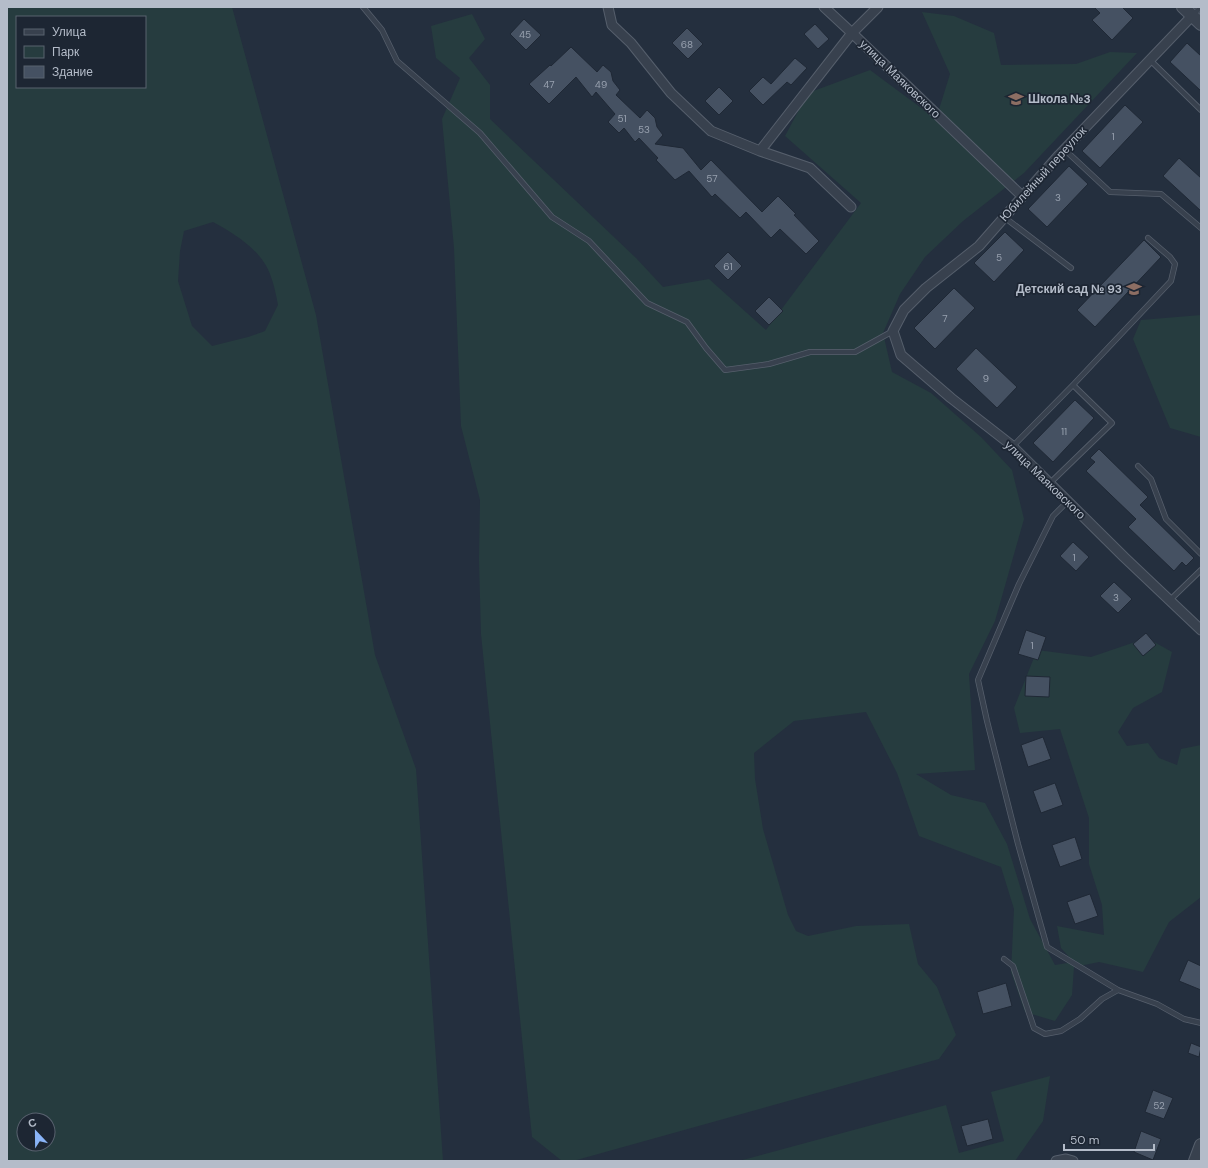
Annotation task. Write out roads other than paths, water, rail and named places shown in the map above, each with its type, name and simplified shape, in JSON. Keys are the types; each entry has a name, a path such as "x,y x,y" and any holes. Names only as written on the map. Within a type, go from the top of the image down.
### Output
{"street":[{"path":"608,7 612,25 631,43 671,93 712,131 760,151 810,168 851,207"},
{"path":"824,7 852,33 878,7"},
{"path":"1183,7 1197,20"},
{"name":"Юбилейный переулок","path":"893,330 904,310 926,288 979,246 1064,149 1150,60 1197,20"},
{"name":"улица Маяковского","path":"760,151 852,33 1022,196"},
{"name":"улица Маяковского","path":"893,330 901,355 951,398 1013,446 1201,630"},
{"path":"1195,1161 1201,1145"},
{"path":"1056,1161 1066,1159 1073,1161"}],"lane":[{"path":"363,7 382,30 397,61 480,133 552,217 589,241 647,303 687,322 706,348 725,370 769,364 810,352 855,352 893,330"},
{"path":"1197,20 1201,7"},
{"path":"1150,60 1201,110"},
{"path":"1064,149 1110,192 1161,194 1201,228"},
{"path":"1004,216 1071,268"},
{"path":"1013,446 1073,385 1170,280 1175,264 1170,256 1148,238"},
{"path":"1050,483 1112,423 1073,385"},
{"path":"1138,466 1151,479 1166,519 1201,554"},
{"path":"1068,501 1053,516 1026,570 978,680 1018,844 1047,947 1118,990 1157,1004 1184,1019 1201,1023"},
{"path":"1170,600 1201,570"},
{"path":"1004,959 1013,966 1034,1028 1045,1034 1060,1031 1080,1019 1102,999 1118,990"}],"place":[{"name":"Школа №3","path":"1016,99"},
{"name":"Детский сад № 93","path":"1134,289"}]}
